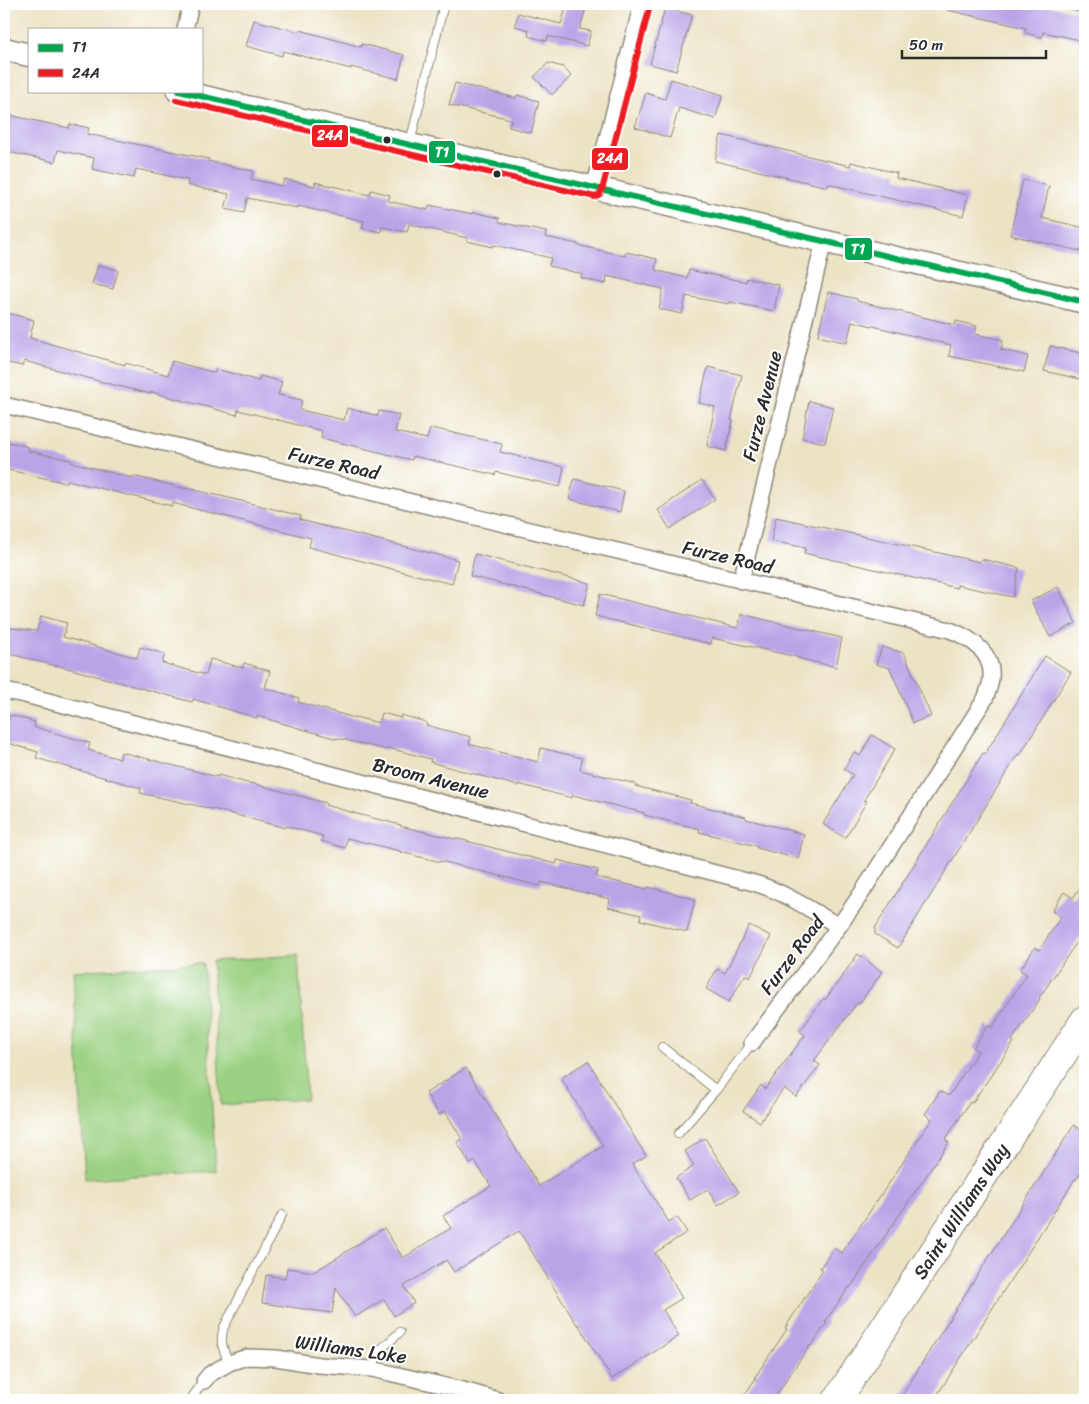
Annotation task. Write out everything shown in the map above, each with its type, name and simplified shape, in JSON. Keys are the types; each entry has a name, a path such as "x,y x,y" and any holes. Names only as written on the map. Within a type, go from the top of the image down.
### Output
{"highway":[{"name":"Saint Williams Way","path":"837,1400 1084,1026"}],"street":[{"path":"185,28 191,4"},
{"path":"594,188 642,4"},
{"path":"4,49 28,55"},
{"path":"182,92 1085,302"},
{"name":"Furze Avenue","path":"741,581 824,241"},
{"name":"Furze Road","path":"4,405 950,630 965,636 978,645 987,657 991,670 990,683 985,699 862,894 752,1043"},
{"name":"Broom Avenue","path":"4,691 754,883 781,894 839,926"},
{"name":"Williams Loke","path":"204,1381 210,1374 229,1363 247,1357 276,1358 319,1365 372,1369 462,1395 498,1400"}],"lane":[{"path":"410,145 444,4"},
{"path":"678,1134 716,1090 752,1043"},
{"path":"662,1046 716,1090"},
{"path":"229,1363 222,1348 221,1337 224,1327 282,1215"},
{"path":"372,1369 379,1351 400,1332"},
{"path":"190,1400 204,1381"}],"green space":[{"path":"298,955 307,1099 221,1105 212,961"},
{"path":"203,963 216,1171 85,1179 73,971"}],"building":[{"path":"567,4 587,4 580,29 591,31 587,46 548,36 547,41 528,36 529,30 515,26 518,13 561,24"},
{"path":"947,4 1049,4 1049,6 1085,13 1085,41 1043,32 1042,37 1025,33 1026,28 947,10"},
{"path":"665,8 692,15 676,71 650,64"},
{"path":"254,20 299,32 300,30 361,47 362,44 404,55 398,79 283,51 282,56 246,46"},
{"path":"548,63 563,67 571,76 552,95 534,77"},
{"path":"671,79 723,95 715,119 679,108 670,138 635,127 646,93 665,99"},
{"path":"455,83 516,98 517,95 539,101 531,133 509,127 511,119 449,105"},
{"path":"4,114 69,128 70,124 89,128 87,134 209,159 208,161 253,171 251,179 282,186 284,179 315,186 315,182 370,195 371,190 390,195 388,201 428,210 429,205 500,218 499,222 546,232 545,237 625,256 626,252 657,259 655,270 687,278 689,270 746,282 747,278 779,285 774,311 686,296 682,314 659,309 663,289 607,276 606,284 581,278 582,274 549,266 551,258 467,241 467,238 409,224 407,232 382,227 381,232 362,228 364,221 298,206 298,208 247,198 244,213 225,209 229,194 187,185 188,180 136,169 134,178 92,169 94,158 58,150 55,162 4,151"},
{"path":"721,135 850,166 851,162 897,173 896,178 968,195 963,216 829,184 828,187 715,161"},
{"path":"1023,180 1049,186 1042,218 1085,228 1085,252 1010,235"},
{"path":"98,265 118,270 113,289 92,284"},
{"path":"828,292 955,325 956,321 977,326 975,334 1003,340 1001,350 1028,356 1024,372 949,356 951,345 852,321 847,343 818,336"},
{"path":"4,312 34,320 30,338 125,365 125,363 168,375 172,361 215,373 216,369 259,381 260,376 282,382 278,395 302,400 300,410 344,420 347,408 378,416 379,411 399,415 395,432 427,439 430,429 436,429 502,444 500,452 564,467 560,487 496,472 495,475 413,456 412,460 321,438 322,431 238,410 237,415 24,361 22,366 4,362"},
{"path":"1050,346 1085,354 1080,379 1044,371"},
{"path":"708,367 742,375 726,451 707,446 715,407 699,403"},
{"path":"809,401 833,407 825,443 802,438"},
{"path":"4,441 29,447 28,451 71,460 71,462 132,478 133,476 254,504 301,516 300,520 458,560 452,584 309,547 311,538 172,503 172,506 67,480 67,483 4,469"},
{"path":"574,479 624,491 620,512 569,499"},
{"path":"702,480 715,499 670,529 658,510"},
{"path":"776,517 980,562 981,559 1019,568 1013,597 957,585 957,588 804,553 806,548 771,541"},
{"path":"475,554 590,583 584,605 470,576"},
{"path":"1058,587 1076,623 1050,637 1031,601"},
{"path":"600,594 738,628 741,614 842,638 836,667 712,638 711,644 595,616"},
{"path":"41,616 67,623 63,637 137,658 140,647 165,654 162,663 206,675 210,659 243,668 244,663 270,671 265,688 299,698 298,702 355,718 379,723 382,713 401,718 401,715 426,722 426,725 471,737 469,744 538,762 541,748 582,758 580,770 636,784 635,786 691,800 690,803 804,834 798,859 757,848 757,846 699,832 700,829 644,815 644,813 573,795 572,798 518,784 518,786 430,762 431,759 388,748 387,750 337,739 193,699 192,702 56,665 4,654 4,627 37,631"},
{"path":"882,647 904,653 931,716 913,723 890,668 876,664"},
{"path":"1045,656 1071,672 898,948 875,934 875,928"},
{"path":"10,715 35,722 34,727 90,743 88,750 120,759 121,752 218,777 218,775 251,783 326,803 325,805 400,826 556,864 557,860 598,870 596,877 647,889 648,887 695,899 687,932 640,920 641,915 608,907 610,899 541,882 540,886 347,838 345,848 321,841 323,836 286,826 285,828 221,811 140,793 141,788 36,758 38,752 4,742"},
{"path":"872,735 895,749 864,800 867,801 845,838 823,824 853,775 844,769 854,752 860,756"},
{"path":"1085,880 1085,930 1012,1040 1014,1042 945,1140 949,1142 773,1400 741,1400 823,1270 820,1268 834,1248 842,1253 932,1119 925,1114 940,1091 949,1096 978,1051 973,1048 988,1025 992,1028 1027,974 1020,970 1035,947 1039,950 1061,917 1052,911 1064,892 1073,898"},
{"path":"749,925 771,936 750,978 745,975 729,1002 706,989 717,969 725,973"},
{"path":"858,954 882,972 814,1061 820,1065 796,1097 784,1088 760,1122 743,1111 761,1085 765,1089 805,1035 800,1031"},
{"path":"588,1061 646,1156 632,1164 669,1222 677,1217 687,1232 655,1253 682,1298 663,1310 679,1336 612,1379 519,1231 454,1272 446,1260 404,1286 414,1303 394,1316 384,1299 355,1317 336,1288 332,1313 262,1303 266,1275 285,1278 287,1268 314,1272 384,1228 403,1258 451,1228 443,1216 491,1186 475,1161 470,1164 457,1142 462,1139 445,1111 439,1115 426,1093 466,1068 539,1186 603,1146 561,1078"},
{"path":"1074,1125 1085,1132 1085,1166 934,1400 899,1400 957,1307"},
{"path":"705,1138 739,1192 718,1205 708,1189 690,1200 676,1178 694,1166 685,1151"}],"transit line":[{"name":"24A","path":"176,100 595,197 602,190 650,6"},
{"name":"T1","path":"183,92 1085,302"}]}
